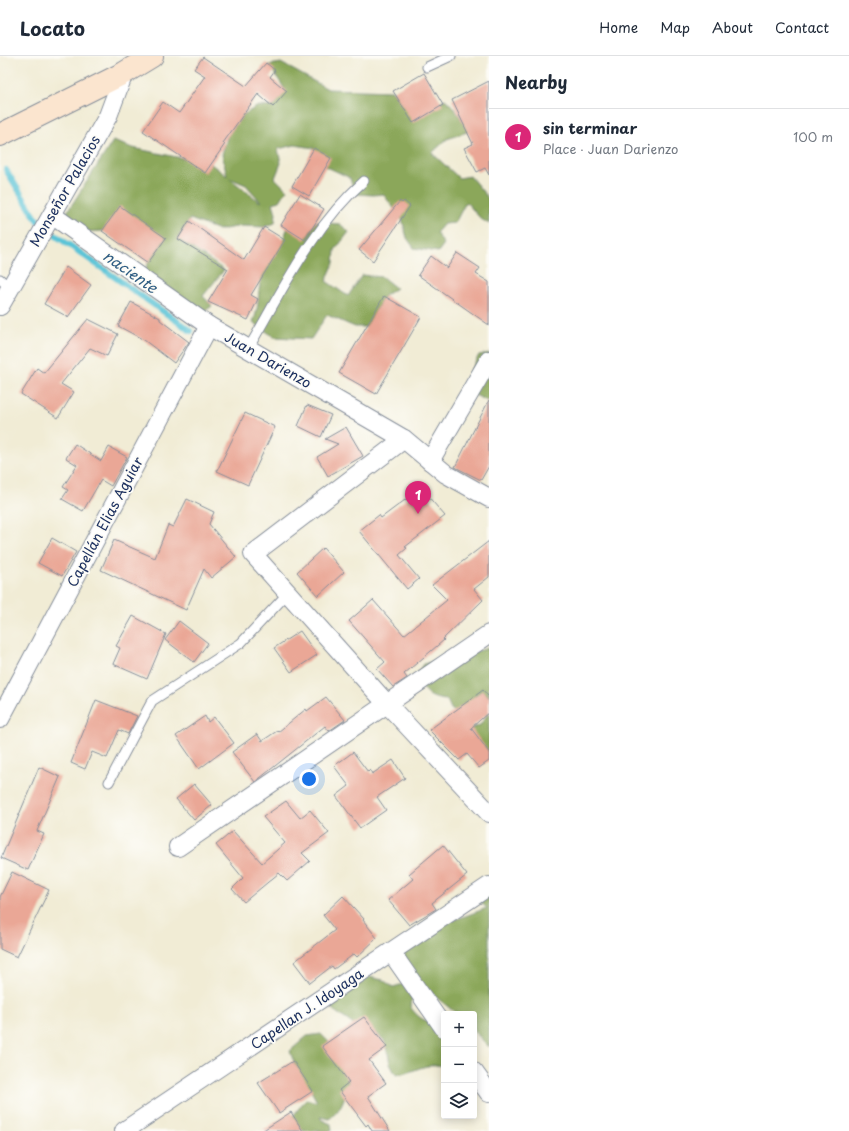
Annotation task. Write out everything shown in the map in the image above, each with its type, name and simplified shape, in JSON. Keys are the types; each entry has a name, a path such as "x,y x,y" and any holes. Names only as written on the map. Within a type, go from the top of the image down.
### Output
{"street":[{"path":"124,74 138,56"},
{"path":"0,135 124,74 152,56"},
{"name":"Monseñor Palacios","path":"0,306 5,284 52,215 108,116 124,74"},
{"name":"Juan Darienzo","path":"52,215 209,326 404,439 446,474 489,498"},
{"name":"Capellán Elias Aguiar","path":"0,719 209,326"},
{"path":"430,461 489,360"},
{"path":"404,439 253,554 387,704 489,812"},
{"path":"178,847 489,634"},
{"name":"Capellan J. Idoyaga","path":"124,1131 489,886"},
{"path":"391,952 441,1024"},
{"path":"477,1076 489,1093"}],"lane":[{"path":"427,67 451,56"},
{"path":"248,349 304,254 346,196 364,180"},
{"path":"109,782 152,701 241,643 288,593"}],"green space":[{"path":"281,63 328,89 393,91 402,105 429,108 445,99 453,107 470,131 447,139 432,153 459,178 470,176 489,199 489,224 481,219 466,202 455,223 444,224 436,233 444,244 438,252 414,248 407,238 402,219 383,194 354,194 350,178 323,165 314,148 295,145 278,149 281,163 275,178 287,190 280,201 273,203 276,213 275,223 264,227 242,226 219,230 190,219 178,238 224,270 203,296 212,306 197,317 142,278 148,263 166,238 102,231 82,232 65,215 113,141 133,148 211,164 227,176 222,154 228,135 243,115 258,106 273,107 286,91 269,65","holes":["229,178 246,185 261,202"]},
{"path":"316,222 340,224 349,232 335,250 334,263 326,281 348,296 362,275 382,277 396,288 384,296 366,327 355,327 327,315 311,339 274,337 253,322 257,310 259,290 263,273 282,243 287,229 308,236"},
{"path":"489,353 489,402 471,393 474,386 469,373 479,355"},
{"path":"489,648 489,697 483,690 474,696 480,704 460,715 451,709 447,700 430,696 421,685 417,674 423,664"},
{"path":"489,712 489,752 470,729 480,725"},
{"path":"489,879 489,1047 477,1034 477,1011 453,1011 405,972 404,938 487,908 478,900"},
{"path":"369,977 383,980 393,987 403,984 412,998 411,1008 418,1016 425,1020 441,1022 441,1066 431,1065 396,1075 390,1064 384,1040 361,1019 358,1028 333,1010 324,997"},
{"path":"321,1034 330,1043 350,1073 346,1093 338,1110 329,1119 320,1117 322,1120 331,1124 332,1131 303,1131 293,1116 306,1099 317,1102 295,1064 290,1051 307,1036"}],"building":[{"path":"203,57 246,86 266,63 275,70 270,77 287,91 273,107 258,94 223,143 225,144 205,173 143,131 163,102 179,113 205,76 194,69"},
{"path":"424,73 443,105 413,123 393,91"},
{"path":"489,81 489,175 485,168 477,172 464,148 473,144 452,100"},
{"path":"314,148 331,158 309,196 292,186"},
{"path":"300,194 324,209 305,240 281,225"},
{"path":"400,201 402,203 404,201 410,206 373,261 359,250"},
{"path":"120,206 166,238 148,263 102,231"},
{"path":"189,221 244,260 264,227 285,240 251,295 258,299 248,320 208,302 228,269 178,239"},
{"path":"457,253 480,268 476,274 489,282 489,325 418,275 431,256 447,268"},
{"path":"66,267 91,285 68,317 44,304"},
{"path":"384,296 421,317 376,394 339,373"},
{"path":"131,302 160,318 160,320 189,342 174,363 144,340 118,326"},
{"path":"88,319 118,334 107,356 90,348 61,384 74,392 58,418 21,394 37,368 44,373"},
{"path":"489,400 489,466 481,480 455,467"},
{"path":"307,405 331,415 321,437 298,426"},
{"path":"245,413 275,427 248,485 217,471"},
{"path":"346,427 363,456 328,476 317,457 338,444 325,439"},
{"path":"75,444 101,461 109,447 127,457 111,486 101,480 83,511 62,499 68,490 63,487 77,465 66,458"},
{"path":"421,488 445,516 405,547 407,548 399,555 419,579 407,589 359,531 379,515 381,518"},
{"path":"187,499 214,512 209,524 236,557 211,578 204,569 186,610 101,570 114,540 155,558 168,525 173,527"},
{"path":"52,538 76,552 62,576 38,563"},
{"path":"489,541 489,577 474,589 483,600 443,639 444,640 404,674 407,678 393,687 377,669 385,662 349,621 373,600 404,635 447,600 432,585"},
{"path":"323,548 344,572 318,596 297,572"},
{"path":"133,616 166,634 147,679 113,664 120,648 116,646"},
{"path":"179,621 208,643 194,662 165,640"},
{"path":"300,631 317,655 291,672 274,648"},
{"path":"483,690 489,697 489,712 471,728 489,752 489,761 479,768 467,754 459,760 429,730"},
{"path":"326,697 345,720 329,731 325,726 255,782 232,752 257,734 262,741 277,731 278,732 306,709 307,711"},
{"path":"96,700 137,716 128,734 119,730 107,758 92,752 85,769 71,763"},
{"path":"205,716 208,722 214,717 234,743 199,769 176,736"},
{"path":"353,752 368,772 370,770 372,774 393,760 405,778 377,797 386,810 360,828 336,796 349,786 334,766"},
{"path":"39,767 60,777 37,831 44,834 28,870 1,858"},
{"path":"194,784 212,805 194,820 176,799"},
{"path":"286,801 300,818 310,810 329,833 302,853 310,861 287,881 279,873 244,902 232,889 243,878 216,845 233,831 262,863 285,843 263,817"},
{"path":"443,845 467,875 432,903 436,909 409,925 388,900 413,879 409,874"},
{"path":"12,872 49,890 17,957 0,949 0,897"},
{"path":"343,896 364,919 363,920 377,938 357,957 354,954 334,969 332,966 310,983 294,962 335,930 323,915"},
{"path":"364,1017 387,1047 369,1060 386,1083 368,1096 390,1131 372,1131 368,1124 366,1126 339,1090 349,1082 322,1046"},
{"path":"293,1061 313,1091 279,1113 258,1083"},
{"path":"291,1112 303,1131 262,1131"}],"waterway":[{"name":"naciente","path":"6,170 39,223"},
{"name":"naciente","path":"55,235 191,331"}],"place":[{"name":"sin terminar","path":"418,514"}]}
